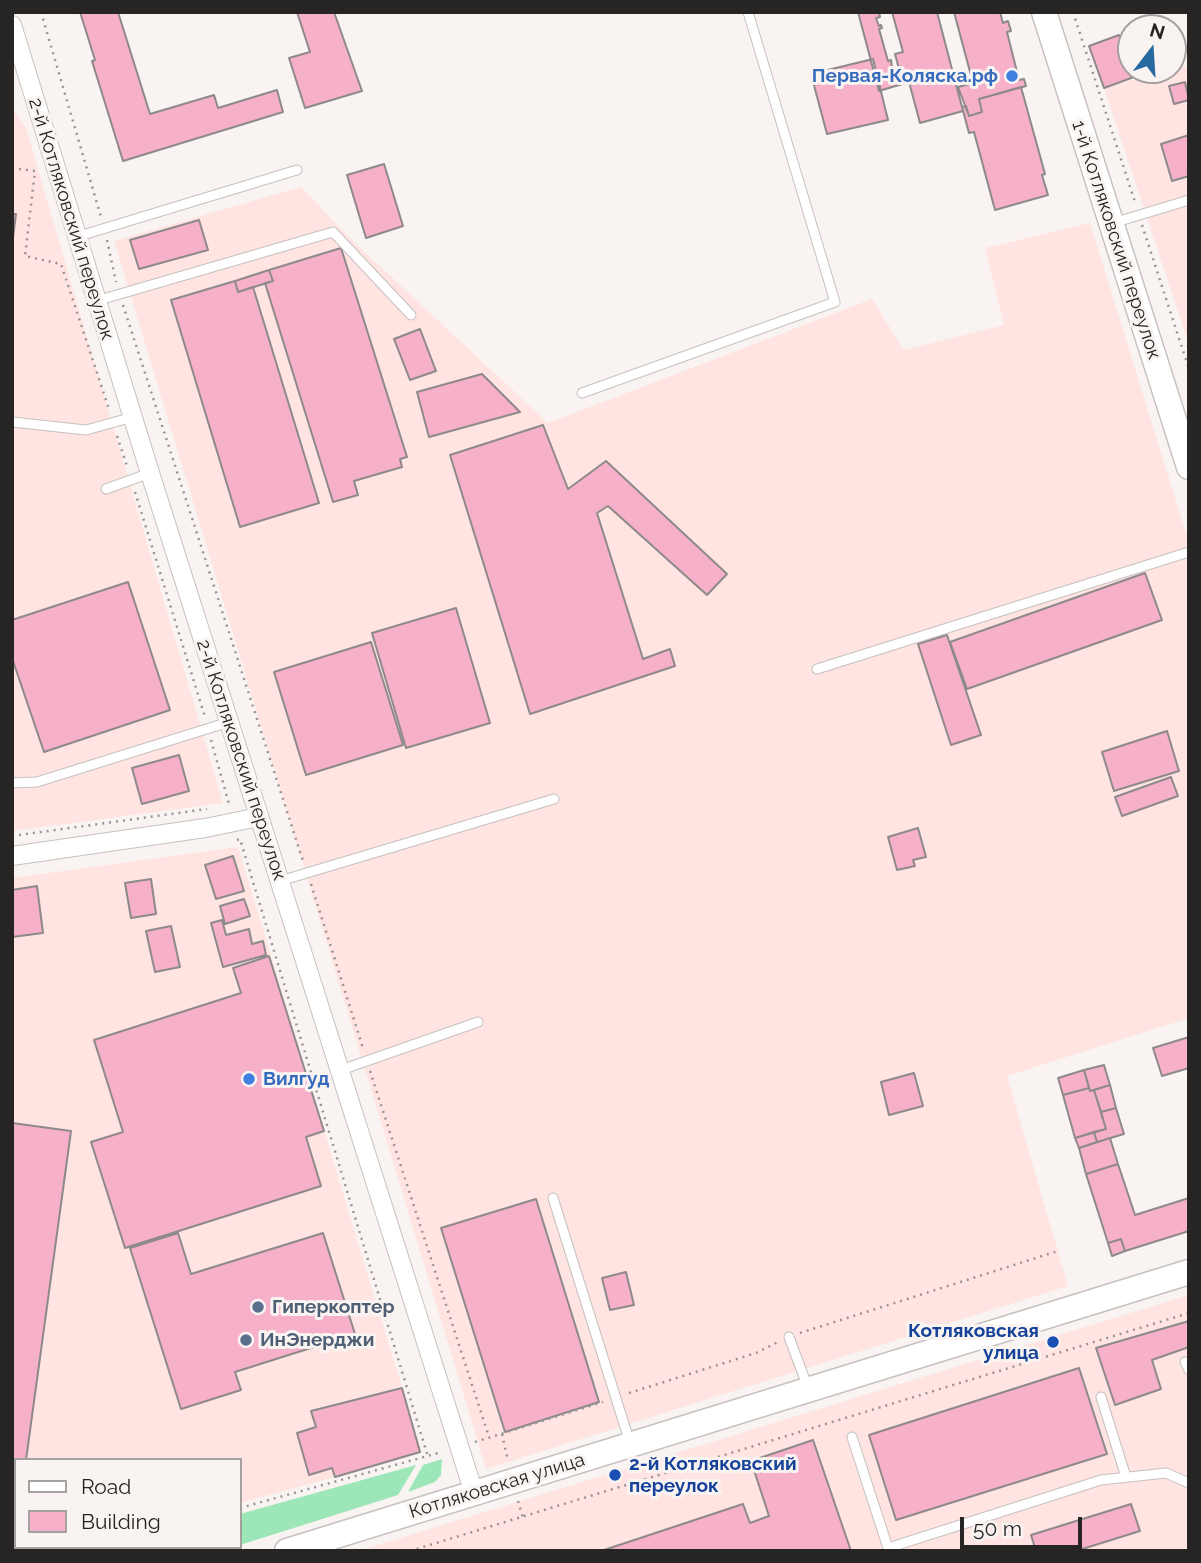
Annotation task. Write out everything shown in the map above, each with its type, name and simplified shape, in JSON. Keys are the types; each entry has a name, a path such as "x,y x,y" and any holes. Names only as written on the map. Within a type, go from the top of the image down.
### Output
{"street":[{"name":"1-й Котляковский переулок","path":"1044,12 1189,467"},
{"name":"2-й Котляковский переулок","path":"12,26 132,417 474,1493"},
{"path":"12,856 205,828 259,817"},
{"name":"Котляковская улица","path":"286,1551 1189,1272"}],"lane":[{"path":"582,393 835,302 748,12"},
{"path":"76,237 297,170"},
{"path":"1111,223 1189,200"},
{"path":"96,301 333,232 411,315"},
{"path":"12,422 86,430 132,417"},
{"path":"106,489 150,473"},
{"path":"817,669 1189,552"},
{"path":"12,783 37,782 229,722"},
{"path":"280,881 554,799"},
{"path":"341,1070 478,1022"},
{"path":"553,1198 631,1445"},
{"path":"789,1337 808,1389"},
{"path":"1101,1397 1126,1477"},
{"path":"852,1437 888,1548 1101,1480 1166,1473 1189,1483"}],"path":[{"path":"41,12 105,228 119,294 489,1437"},
{"path":"1073,12 1189,369"},
{"path":"12,836 216,808"},
{"path":"229,841 240,839 428,1457"},
{"path":"242,1507 428,1457 756,1353 789,1337 1058,1251"},
{"path":"410,1551 1189,1313"}],"shaded area":[{"path":"1187,66 1189,345 1104,88 1119,84 1187,84"},
{"path":"12,107 26,128 223,803 12,831"},
{"path":"301,187 356,244 548,423 872,299 904,350 1004,325 985,248 1090,223 1189,543 1189,1018 1007,1076 1068,1286 486,1469 114,241"},
{"path":"238,847 422,1453 242,1502 242,1458 14,1458 12,1545 12,878"},
{"path":"1189,1295 1189,1551 358,1551"}],"green space":[{"path":"442,1459 441,1475 435,1482 408,1492 423,1465"},
{"path":"416,1465 398,1495 242,1544 242,1513"},
{"path":"114,1549 228,1549 222,1551 107,1551"}],"building":[{"path":"80,12 118,12 150,114 214,95 218,108 277,90 283,112 123,161"},
{"path":"297,12 334,12 362,91 305,108 289,58 310,52"},
{"path":"858,12 879,12 880,17 876,18 882,28 879,29 888,61 891,60 890,71 899,69 895,54 903,52 892,12 937,12 963,111 920,123 909,82 879,91"},
{"path":"954,12 1000,12 1003,23 1008,21 1011,31 1007,32 1019,80 1024,79 1026,86 979,99 982,112 969,116 958,87 973,83"},
{"path":"1117,36 1117,83 1104,88 1089,46"},
{"path":"873,59 888,120 827,134 811,74"},
{"path":"1185,84 1189,100 1174,104 1169,86"},
{"path":"1021,87 1045,174 1042,175 1048,195 995,210 974,132 969,133 962,107 966,106 969,116 982,112 979,99"},
{"path":"1189,135 1189,176 1172,181 1161,144"},
{"path":"384,164 403,226 366,238 347,175"},
{"path":"12,214 16,214 12,245"},
{"path":"199,220 208,250 139,269 130,240"},
{"path":"341,248 407,457 400,459 402,467 354,481 358,495 333,502 265,283 273,281 269,270"},
{"path":"269,270 273,281 238,292 235,281"},
{"path":"235,281 238,292 253,287 319,503 240,527 171,300"},
{"path":"420,329 436,371 410,380 394,339"},
{"path":"482,374 520,412 429,437 417,392"},
{"path":"543,425 568,489 606,461 727,574 707,595 608,506 597,513 643,659 670,649 675,666 530,714 450,455"},
{"path":"1145,573 1162,620 967,689 950,642"},
{"path":"128,582 170,710 44,752 12,658 12,620"},
{"path":"456,608 490,723 406,748 372,633"},
{"path":"947,635 981,735 951,745 918,644"},
{"path":"371,642 403,745 306,775 274,672"},
{"path":"1167,731 1179,771 1114,791 1102,752"},
{"path":"179,755 189,791 142,804 132,768"},
{"path":"1171,777 1178,796 1122,816 1115,797"},
{"path":"918,828 926,857 913,860 915,866 897,870 888,837"},
{"path":"233,856 244,891 216,899 205,865"},
{"path":"151,879 156,914 131,918 125,883"},
{"path":"37,886 43,933 12,937 12,890"},
{"path":"244,899 250,916 225,924 220,906"},
{"path":"222,920 226,935 249,929 252,944 263,941 266,955 223,967 211,923"},
{"path":"171,926 180,967 155,972 146,931"},
{"path":"269,956 324,1131 306,1137 321,1186 125,1248 91,1142 123,1132 94,1040 241,993 233,968"},
{"path":"1189,1037 1189,1068 1162,1076 1153,1048"},
{"path":"1104,1065 1110,1085 1090,1091 1084,1070"},
{"path":"1084,1070 1089,1088 1063,1095 1058,1078"},
{"path":"914,1073 923,1106 889,1115 881,1082"},
{"path":"1110,1085 1116,1108 1101,1112 1094,1090"},
{"path":"1089,1088 1090,1091 1094,1090 1106,1129 1075,1138 1063,1095"},
{"path":"1116,1108 1124,1134 1097,1142 1094,1132 1106,1129 1101,1112"},
{"path":"12,1123 71,1131 26,1458 14,1458 12,1465"},
{"path":"1094,1132 1097,1142 1079,1148 1075,1138"},
{"path":"1110,1138 1118,1164 1086,1174 1079,1148"},
{"path":"1118,1164 1135,1215 1189,1198 1189,1231 1125,1251 1121,1239 1108,1243 1086,1174"},
{"path":"536,1199 599,1402 505,1432 441,1228"},
{"path":"178,1233 191,1274 323,1233 355,1334 235,1372 241,1390 181,1409 130,1248"},
{"path":"1121,1239 1125,1251 1112,1256 1108,1243"},
{"path":"626,1272 634,1305 610,1310 602,1278"},
{"path":"1189,1321 1189,1347 1152,1360 1161,1389 1115,1405 1096,1348"},
{"path":"1079,1368 1107,1454 896,1520 869,1435"},
{"path":"402,1388 420,1452 335,1477 332,1468 309,1475 297,1433 316,1427 311,1411"},
{"path":"813,1440 851,1551 601,1551 743,1504 750,1523 769,1516 751,1461"},
{"path":"1131,1504 1140,1531 1076,1551 1036,1551 1031,1535"}],"place":[{"name":"Первая-Коляска.рф","path":"1012,76"},
{"name":"Вилгуд","path":"249,1079"},
{"name":"Гиперкоптер","path":"258,1307"},
{"name":"ИнЭнерджи","path":"246,1340"},
{"name":"Котляковская улица","path":"1053,1342"},
{"name":"2-й Котляковский переулок","path":"615,1475"}]}
